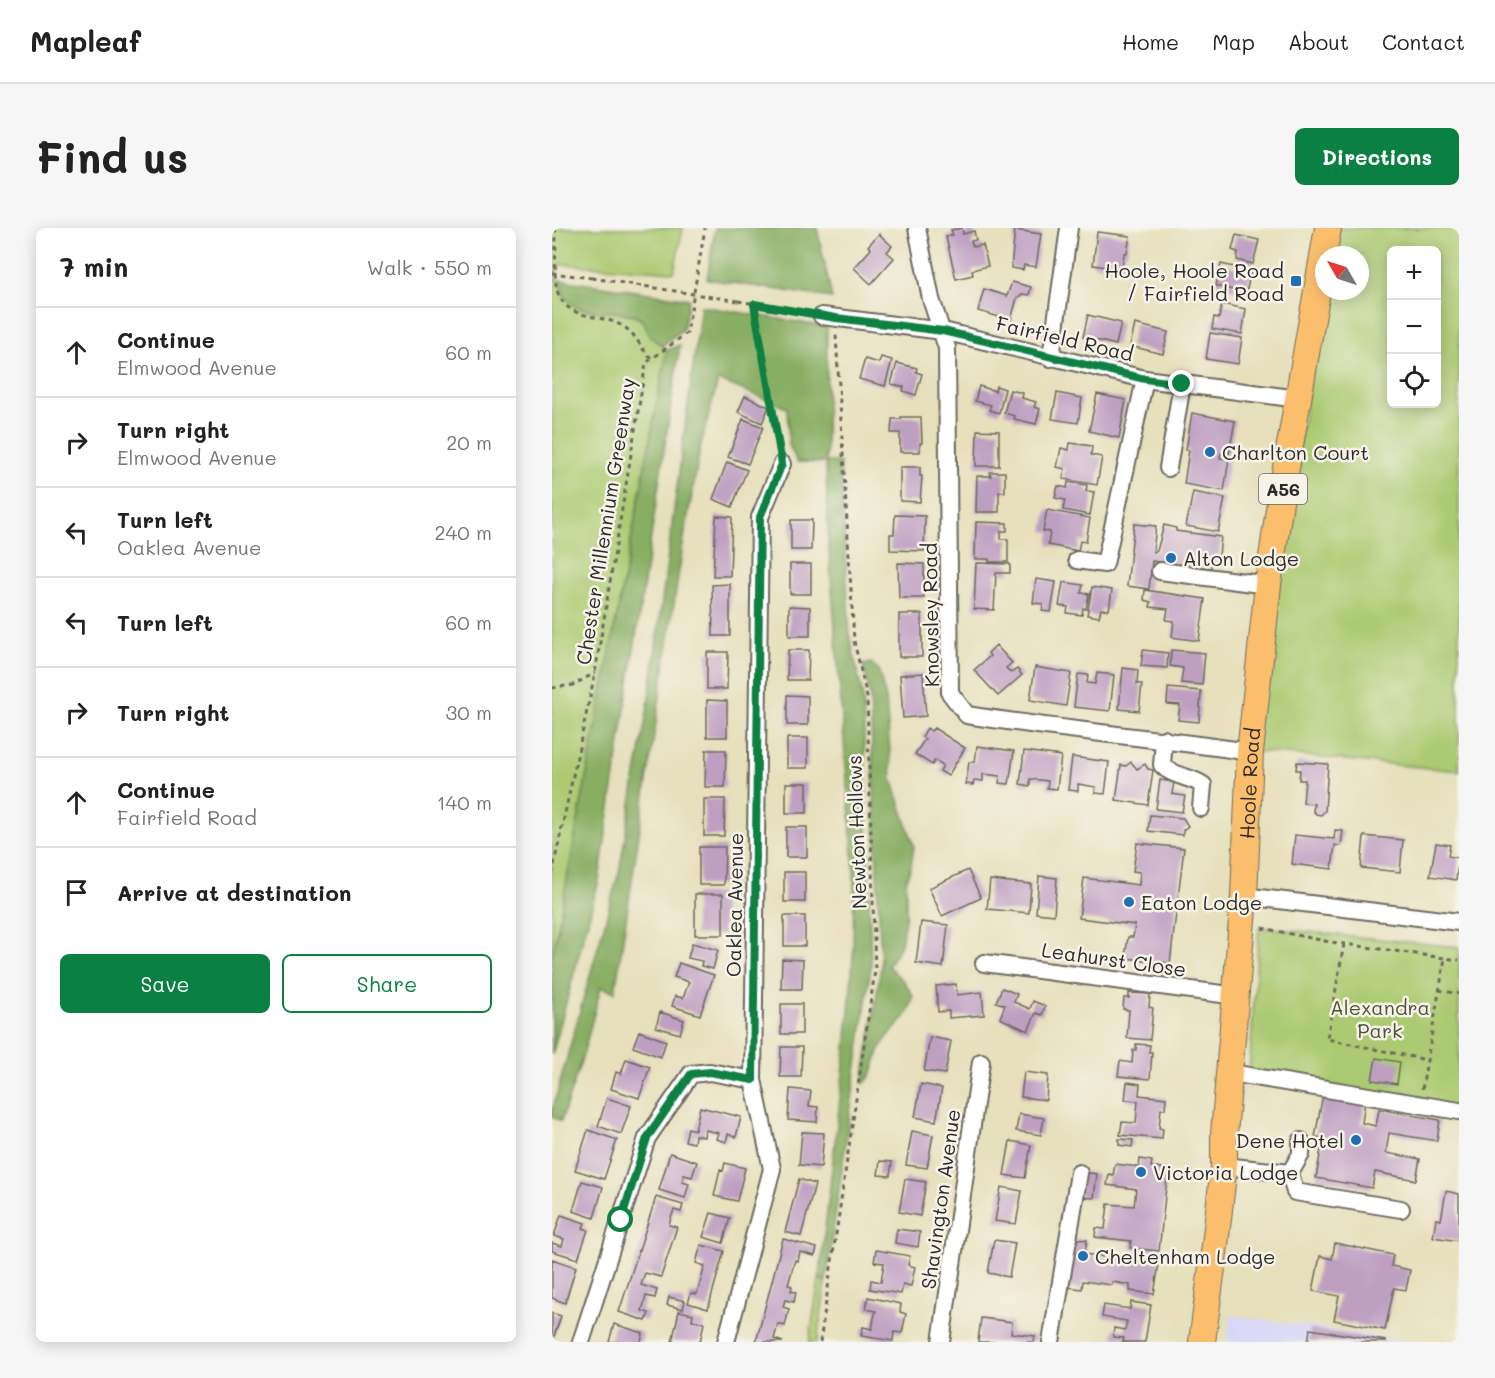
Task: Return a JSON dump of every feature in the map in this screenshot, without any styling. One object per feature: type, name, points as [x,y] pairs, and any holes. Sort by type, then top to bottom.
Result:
[{"type":"highway","name":"Hoole Road","points":[[1202,1342],[1224,1166],[1224,1134],[1245,896],[1251,752],[1268,585],[1280,502],[1328,228]]},
{"type":"street","name":"Knowsley Road","points":[[917,228],[931,299],[947,348],[950,693],[967,716],[1251,752]]},
{"type":"street","points":[[1051,358],[1069,228]]},
{"type":"street","name":"Fairfield Road","points":[[829,317],[943,331],[1145,379],[1299,399]]},
{"type":"street","points":[[1077,560],[1105,564],[1145,379]]},
{"type":"street","points":[[1167,468],[1182,384]]},
{"type":"street","name":"Oaklea Avenue","points":[[726,1342],[772,1169],[753,1080],[760,517],[782,464]]},
{"type":"street","points":[[1160,571],[1268,585]]},
{"type":"street","points":[[1164,740],[1162,765],[1168,772],[1194,779],[1203,785],[1201,808]]},
{"type":"street","points":[[1245,896],[1459,922]]},
{"type":"street","name":"Leahurst Close","points":[[984,963],[1237,996]]},
{"type":"street","name":"Shavington Avenue","points":[[941,1342],[981,1062]]},
{"type":"street","points":[[581,1342],[647,1138],[665,1110],[691,1074],[710,1072],[753,1080]]},
{"type":"street","points":[[1231,1073],[1459,1111]]},
{"type":"street","points":[[1301,1141],[1301,1154],[1290,1173],[1295,1192],[1401,1209]]},
{"type":"street","points":[[1224,1166],[1290,1173]]},
{"type":"street","points":[[1051,1342],[1079,1173]]},
{"type":"path","points":[[555,228],[554,273],[557,291],[568,308],[580,315],[613,321],[624,326],[636,336],[643,350],[651,358]]},
{"type":"path","name":"Chester Millennium Greenway","points":[[552,874],[596,673],[646,363],[687,333],[705,228]]},
{"type":"path","points":[[554,273],[829,317]]},
{"type":"path","points":[[754,304],[782,464]]},
{"type":"path","name":"Newton Hollows","points":[[820,1342],[875,971],[867,697],[854,641],[829,317]]},
{"type":"path","points":[[552,688],[573,685],[596,673]]},
{"type":"path","points":[[1259,927],[1344,944],[1459,960]]},
{"type":"path","points":[[1344,944],[1327,1039],[1427,1060]]},
{"type":"path","points":[[1422,1092],[1445,958]]},
{"type":"path","points":[[1439,990],[1459,994]]},
{"type":"shaded area","points":[[1231,1315],[1410,1342],[1227,1342]]},
{"type":"green space","points":[[552,228],[683,228],[674,272],[561,264],[553,279],[560,280],[564,294],[571,303],[581,308],[629,315],[640,319],[653,338],[667,350],[552,959]]},
{"type":"green space","points":[[715,228],[817,228],[832,298],[707,279]]},
{"type":"green space","points":[[1337,228],[1459,228],[1459,771],[1250,752],[1323,300],[1369,300],[1369,246],[1332,246]]},
{"type":"green space","points":[[560,280],[689,299],[683,329],[662,346],[651,337],[642,320],[632,315],[583,309],[572,304],[564,295]]},
{"type":"green space","points":[[701,306],[827,327],[826,462],[840,462],[850,638],[863,697],[871,966],[826,1281],[819,1280],[847,1039],[853,956],[854,868],[828,540],[826,463],[797,462],[789,445],[787,408],[718,380],[701,444],[684,538],[615,992],[601,987],[583,1055],[561,1121],[552,1117],[619,872],[648,706]]},
{"type":"green space","points":[[680,345],[599,880],[552,1055],[552,959],[667,350]]},
{"type":"green space","points":[[871,663],[878,669],[886,699],[892,779],[914,846],[906,881],[906,912],[901,944],[888,966],[905,983],[913,996],[904,1019],[885,1040],[872,1072],[863,1084],[881,966],[870,696],[863,665]]},
{"type":"green space","name":"Alexandra Park","points":[[1259,927],[1459,947],[1459,1111],[1249,1075]]},
{"type":"green space","points":[[819,1280],[826,1281],[817,1342],[809,1342]]},
{"type":"building","points":[[962,228],[963,234],[974,231],[976,240],[971,241],[973,247],[983,245],[988,266],[972,270],[973,275],[956,279],[946,237],[953,235],[951,230]]},
{"type":"building","points":[[1015,230],[1041,234],[1036,267],[1024,265],[1023,270],[1011,268]]},
{"type":"building","points":[[1097,232],[1130,236],[1127,253],[1124,253],[1122,269],[1093,265]]},
{"type":"building","points":[[879,234],[892,246],[887,252],[894,258],[871,284],[854,268],[871,249],[868,246]]},
{"type":"building","points":[[1236,235],[1259,240],[1253,264],[1237,260],[1238,252],[1232,250]]},
{"type":"building","points":[[1221,264],[1251,271],[1246,293],[1216,286]]},
{"type":"building","points":[[1012,282],[1031,287],[1029,295],[1023,294],[1017,298],[1011,320],[978,311],[984,289],[1007,296]]},
{"type":"building","points":[[1222,304],[1246,309],[1242,334],[1212,329],[1214,317],[1219,318]]},
{"type":"building","points":[[1088,315],[1121,323],[1116,345],[1083,337]]},
{"type":"building","points":[[1135,324],[1168,332],[1163,354],[1130,346]]},
{"type":"building","points":[[1210,333],[1242,338],[1238,364],[1206,359]]},
{"type":"building","points":[[881,357],[892,360],[885,386],[859,379],[865,359],[879,363]]},
{"type":"building","points":[[897,363],[917,368],[916,372],[922,374],[916,395],[903,391],[904,387],[891,384]]},
{"type":"building","points":[[979,386],[995,391],[996,386],[1005,389],[999,413],[989,410],[991,405],[975,401]]},
{"type":"building","points":[[1010,390],[1023,393],[1022,398],[1036,402],[1034,407],[1040,409],[1036,424],[1014,419],[1015,416],[1004,413]]},
{"type":"building","points":[[1057,393],[1082,398],[1078,423],[1052,419]]},
{"type":"building","points":[[1097,394],[1126,400],[1119,438],[1089,431]]},
{"type":"building","points":[[745,396],[769,407],[762,423],[738,412]]},
{"type":"building","name":"Charlton Court","points":[[1192,413],[1235,421],[1229,454],[1221,453],[1220,456],[1220,458],[1229,459],[1224,491],[1184,484],[1189,450],[1186,450]]},
{"type":"building","points":[[901,417],[921,417],[920,452],[900,452],[900,433],[891,433],[892,419],[901,419]]},
{"type":"building","points":[[743,419],[763,427],[748,464],[728,457]]},
{"type":"building","points":[[977,430],[999,431],[999,466],[976,466]]},
{"type":"building","points":[[1070,443],[1092,446],[1091,455],[1102,457],[1097,485],[1063,479],[1065,469],[1057,467],[1061,448],[1069,450]]},
{"type":"building","points":[[727,462],[747,470],[732,507],[713,499]]},
{"type":"building","points":[[900,467],[920,467],[920,476],[922,476],[920,502],[900,501]]},
{"type":"building","points":[[990,472],[1005,472],[1005,492],[999,492],[999,512],[976,512],[977,476],[991,476]]},
{"type":"building","points":[[1068,482],[1087,485],[1086,491],[1094,492],[1090,515],[1063,510],[1065,500],[1055,498],[1058,486],[1067,488]]},
{"type":"building","points":[[1193,492],[1225,498],[1218,532],[1186,526]]},
{"type":"building","points":[[1047,510],[1090,518],[1086,542],[1080,541],[1078,551],[1048,545],[1050,532],[1043,531]]},
{"type":"building","points":[[895,515],[925,516],[924,551],[890,550],[890,534],[894,534]]},
{"type":"building","points":[[716,516],[732,517],[730,576],[713,576]]},
{"type":"building","points":[[791,520],[812,520],[811,550],[791,550]]},
{"type":"building","points":[[976,522],[1007,523],[1007,531],[1001,531],[1001,539],[1008,539],[1008,562],[975,559]]},
{"type":"building","name":"Alton Lodge","points":[[1134,524],[1156,526],[1153,552],[1157,551],[1164,525],[1176,528],[1176,531],[1221,537],[1219,556],[1213,555],[1211,568],[1152,561],[1149,589],[1127,586]]},
{"type":"building","points":[[898,563],[924,564],[924,598],[899,598]]},
{"type":"building","points":[[976,563],[1010,564],[1010,573],[996,573],[994,610],[974,609]]},
{"type":"building","points":[[790,564],[811,564],[811,594],[790,594]]},
{"type":"building","points":[[1036,579],[1056,582],[1051,612],[1042,611],[1043,604],[1033,603]]},
{"type":"building","points":[[1063,582],[1083,585],[1081,593],[1089,594],[1086,609],[1083,608],[1082,615],[1067,613],[1068,607],[1059,606]]},
{"type":"building","points":[[730,584],[730,636],[713,636],[712,585]]},
{"type":"building","points":[[1092,587],[1112,590],[1109,610],[1101,609],[1099,617],[1087,615]]},
{"type":"building","points":[[1145,590],[1205,599],[1199,641],[1172,637],[1174,621],[1166,620],[1168,609],[1150,607],[1151,602],[1144,600]]},
{"type":"building","points":[[789,606],[810,607],[810,636],[789,636]]},
{"type":"building","points":[[899,614],[922,614],[922,657],[899,657]]},
{"type":"building","points":[[996,645],[1012,663],[1006,668],[1011,673],[1017,669],[1022,675],[998,696],[974,670],[990,656],[988,653]]},
{"type":"building","points":[[788,650],[809,650],[808,680],[787,680]]},
{"type":"building","points":[[1143,650],[1168,653],[1167,668],[1141,666]]},
{"type":"building","points":[[1171,650],[1205,653],[1202,685],[1181,683],[1183,668],[1170,666]]},
{"type":"building","points":[[707,652],[728,652],[727,689],[707,689]]},
{"type":"building","points":[[1035,667],[1071,673],[1066,706],[1030,700]]},
{"type":"building","points":[[1123,668],[1138,670],[1137,684],[1142,684],[1139,711],[1119,709]]},
{"type":"building","points":[[923,673],[926,716],[903,718],[900,675]]},
{"type":"building","points":[[1097,673],[1114,675],[1110,711],[1074,707],[1078,674],[1088,675],[1087,683],[1095,684]]},
{"type":"building","points":[[1168,688],[1201,691],[1199,722],[1178,720],[1180,705],[1167,704]]},
{"type":"building","points":[[787,695],[808,696],[808,725],[787,725]]},
{"type":"building","points":[[707,700],[727,701],[727,737],[707,737]]},
{"type":"building","points":[[927,728],[931,731],[934,728],[965,748],[948,776],[940,771],[943,765],[935,760],[932,765],[915,754],[925,739],[922,737]]},
{"type":"building","points":[[787,738],[808,738],[808,768],[787,768]]},
{"type":"building","points":[[977,746],[1014,751],[1009,784],[999,783],[1000,776],[983,774],[983,781],[974,780],[973,785],[966,784],[969,762],[975,762]]},
{"type":"building","points":[[706,750],[726,750],[725,787],[705,787]]},
{"type":"building","points":[[1024,751],[1061,756],[1057,789],[1047,788],[1048,781],[1030,779],[1030,786],[1020,784]]},
{"type":"building","points":[[1072,757],[1109,762],[1105,794],[1095,793],[1096,787],[1078,784],[1078,791],[1068,790]]},
{"type":"building","points":[[1131,762],[1137,769],[1145,764],[1148,769],[1153,770],[1148,805],[1116,800],[1121,765],[1126,766]]},
{"type":"building","points":[[1297,762],[1328,764],[1325,811],[1321,815],[1313,811],[1314,804],[1303,803],[1305,780],[1299,780],[1300,770],[1296,770]]},
{"type":"building","points":[[1160,780],[1174,782],[1172,794],[1185,796],[1182,812],[1156,809]]},
{"type":"building","points":[[786,783],[807,783],[807,813],[786,813]]},
{"type":"building","points":[[704,799],[725,799],[724,836],[704,836]]},
{"type":"building","points":[[1150,815],[1183,818],[1188,826],[1183,830],[1183,835],[1148,831]]},
{"type":"building","points":[[786,827],[807,827],[807,857],[786,857]]},
{"type":"building","points":[[1335,830],[1343,831],[1341,846],[1335,845],[1332,869],[1292,864],[1295,835],[1334,839]]},
{"type":"building","points":[[1364,836],[1403,840],[1400,872],[1361,868]]},
{"type":"building","name":"Eaton Lodge","points":[[1137,843],[1184,848],[1170,963],[1125,958],[1128,937],[1133,937],[1135,925],[1079,918],[1084,878],[1139,885],[1140,872],[1133,871]]},
{"type":"building","points":[[1436,843],[1450,845],[1448,856],[1459,858],[1456,880],[1430,876]]},
{"type":"building","points":[[699,847],[725,847],[724,885],[699,885]]},
{"type":"building","points":[[968,870],[981,898],[942,916],[929,888]]},
{"type":"building","points":[[784,872],[805,872],[805,902],[784,902]]},
{"type":"building","points":[[1039,876],[1057,878],[1054,915],[1036,913]]},
{"type":"building","points":[[990,880],[1031,884],[1029,913],[987,909]]},
{"type":"building","points":[[695,894],[723,894],[723,935],[695,935]]},
{"type":"building","points":[[784,916],[805,916],[805,946],[784,946]]},
{"type":"building","points":[[921,922],[948,925],[943,967],[916,963]]},
{"type":"building","points":[[692,943],[718,950],[713,969],[701,966],[702,961],[688,958]]},
{"type":"building","points":[[782,959],[803,960],[802,989],[781,989]]},
{"type":"building","points":[[679,963],[714,975],[700,1015],[672,1006],[675,996],[683,998],[689,982],[674,977]]},
{"type":"building","points":[[956,984],[957,995],[982,992],[984,1015],[949,1018],[949,1011],[938,1012],[936,986]]},
{"type":"building","points":[[1002,988],[1017,994],[1014,1002],[1030,1009],[1033,1001],[1045,1006],[1042,1015],[1036,1013],[1028,1031],[1000,1018],[1005,1005],[996,1002]]},
{"type":"building","points":[[1129,993],[1150,994],[1149,1007],[1153,1008],[1150,1040],[1127,1038],[1129,1010],[1123,1009],[1124,998],[1129,998]]},
{"type":"building","points":[[781,1004],[802,1004],[802,1034],[781,1034]]},
{"type":"building","points":[[660,1012],[684,1020],[680,1034],[656,1027]]},
{"type":"building","points":[[639,1031],[666,1041],[661,1057],[633,1047]]},
{"type":"building","points":[[930,1037],[951,1041],[945,1074],[924,1071]]},
{"type":"building","points":[[1136,1044],[1150,1045],[1149,1052],[1152,1052],[1150,1079],[1118,1076],[1120,1061],[1132,1063]]},
{"type":"building","points":[[781,1047],[802,1047],[801,1077],[780,1077]]},
{"type":"building","points":[[1376,1058],[1400,1062],[1397,1084],[1372,1080]]},
{"type":"building","points":[[626,1059],[650,1067],[639,1098],[611,1089],[616,1072],[621,1074]]},
{"type":"building","points":[[1024,1072],[1048,1075],[1046,1100],[1021,1097]]},
{"type":"building","points":[[1127,1082],[1140,1084],[1139,1095],[1166,1098],[1165,1109],[1161,1109],[1159,1128],[1163,1129],[1162,1139],[1120,1135],[1122,1122],[1136,1123],[1138,1101],[1125,1100]]},
{"type":"building","points":[[921,1084],[942,1088],[936,1121],[915,1117]]},
{"type":"building","points":[[790,1089],[811,1091],[809,1106],[818,1107],[817,1122],[788,1120]]},
{"type":"building","name":"Dene Hotel","points":[[1323,1094],[1365,1101],[1362,1123],[1376,1126],[1379,1109],[1440,1120],[1437,1141],[1389,1133],[1386,1153],[1420,1159],[1416,1180],[1375,1172],[1372,1188],[1316,1178],[1323,1138],[1315,1137]]},
{"type":"building","points":[[607,1098],[631,1106],[621,1134],[598,1126]]},
{"type":"building","points":[[700,1107],[741,1117],[736,1137],[728,1134],[726,1142],[717,1139],[719,1133],[705,1130],[704,1137],[695,1135],[694,1143],[685,1141],[688,1128],[695,1130]]},
{"type":"building","points":[[1019,1114],[1044,1118],[1041,1135],[1016,1131]]},
{"type":"building","points":[[588,1130],[617,1140],[604,1179],[575,1170]]},
{"type":"building","points":[[912,1131],[933,1135],[927,1168],[906,1165]]},
{"type":"building","points":[[802,1132],[824,1133],[821,1167],[799,1165]]},
{"type":"building","points":[[1119,1139],[1133,1140],[1132,1147],[1119,1145]]},
{"type":"building","points":[[1010,1141],[1031,1145],[1025,1178],[1004,1175]]},
{"type":"building","points":[[670,1153],[697,1162],[692,1177],[684,1175],[682,1182],[689,1184],[685,1198],[659,1190]]},
{"type":"building","points":[[1140,1159],[1152,1161],[1151,1167],[1168,1169],[1159,1251],[1130,1248],[1131,1241],[1095,1237],[1096,1228],[1105,1229],[1108,1204],[1134,1206],[1136,1189],[1107,1185],[1109,1174],[1113,1175],[1115,1164],[1139,1167]]},
{"type":"building","points":[[880,1161],[892,1162],[890,1176],[878,1175]]},
{"type":"building","points":[[725,1163],[745,1168],[737,1201],[714,1196],[720,1170],[723,1171]]},
{"type":"building","points":[[1082,1172],[1097,1174],[1094,1198],[1080,1197]]},
{"type":"building","points":[[799,1179],[815,1184],[801,1236],[785,1232]]},
{"type":"building","points":[[905,1179],[926,1182],[920,1216],[899,1212]]},
{"type":"building","points":[[582,1181],[603,1187],[594,1218],[573,1211]]},
{"type":"building","points":[[1001,1187],[1022,1191],[1016,1224],[995,1221]]},
{"type":"building","points":[[1446,1191],[1459,1194],[1459,1241],[1433,1237],[1436,1219],[1441,1220]]},
{"type":"building","points":[[656,1197],[683,1205],[681,1212],[674,1210],[671,1218],[669,1225],[677,1227],[661,1277],[645,1273],[641,1285],[657,1290],[655,1298],[646,1296],[642,1311],[649,1313],[646,1321],[619,1312]]},
{"type":"building","points":[[711,1213],[730,1218],[723,1243],[703,1237]]},
{"type":"building","points":[[561,1215],[585,1223],[583,1228],[588,1230],[578,1259],[552,1251],[552,1243],[562,1246],[564,1239],[554,1236]]},
{"type":"building","points":[[897,1229],[920,1232],[918,1247],[895,1243]]},
{"type":"building","points":[[783,1239],[817,1248],[815,1256],[800,1252],[798,1261],[795,1260],[788,1285],[792,1286],[791,1291],[796,1292],[794,1302],[785,1300],[783,1307],[789,1309],[785,1326],[778,1324],[774,1339],[783,1342],[756,1342]]},
{"type":"building","points":[[1075,1239],[1087,1240],[1085,1254],[1132,1261],[1133,1254],[1160,1258],[1154,1294],[1130,1291],[1130,1285],[1112,1282],[1112,1285],[1083,1281],[1082,1289],[1068,1287]]},
{"type":"building","points":[[994,1240],[1015,1243],[1009,1277],[988,1273]]},
{"type":"building","points":[[1335,1243],[1393,1255],[1391,1266],[1410,1270],[1406,1290],[1394,1288],[1385,1330],[1334,1320],[1339,1296],[1313,1291],[1320,1256],[1332,1259]]},
{"type":"building","points":[[701,1245],[724,1251],[708,1309],[688,1303],[691,1293],[697,1294],[705,1266],[696,1263]]},
{"type":"building","points":[[876,1250],[910,1256],[908,1265],[915,1267],[911,1286],[903,1284],[901,1294],[870,1289],[871,1280],[881,1282],[884,1263],[874,1262]]},
{"type":"building","points":[[552,1259],[576,1267],[565,1303],[552,1298]]},
{"type":"building","points":[[669,1297],[685,1301],[683,1309],[667,1305]]},
{"type":"building","points":[[868,1297],[901,1304],[900,1312],[906,1314],[902,1333],[894,1332],[893,1341],[861,1336],[863,1327],[872,1329],[876,1311],[866,1309]]},
{"type":"building","points":[[1131,1302],[1151,1305],[1145,1342],[1123,1342],[1124,1338],[1113,1337],[1114,1328],[1125,1330],[1127,1321],[1102,1317],[1104,1305],[1130,1309]]},
{"type":"building","points":[[679,1311],[693,1314],[692,1320],[704,1323],[700,1342],[672,1342]]},
{"type":"building","points":[[552,1313],[561,1316],[552,1342]]},
{"type":"building","points":[[981,1318],[1012,1322],[1011,1333],[1035,1336],[1034,1342],[978,1342]]},
{"type":"building","points":[[614,1324],[643,1333],[641,1342],[609,1342]]},
{"type":"building","points":[[1310,1329],[1386,1341],[1386,1342],[1308,1342]]},
{"type":"place","name":"Hoole, Hoole Road / Fairfield Road","points":[[1296,281]]},
{"type":"place","name":"Charlton Court","points":[[1210,452]]},
{"type":"place","name":"Alton Lodge","points":[[1171,558]]},
{"type":"place","name":"Eaton Lodge","points":[[1129,902]]},
{"type":"place","name":"Dene Hotel","points":[[1356,1140]]},
{"type":"place","name":"Victoria Lodge","points":[[1141,1172]]},
{"type":"place","name":"Cheltenham Lodge","points":[[1083,1256]]},
{"type":"route","points":[[621,1220],[647,1138],[691,1074],[710,1072],[753,1080],[760,517],[782,464],[754,304],[836,318],[943,331],[1145,379],[1182,384]]}]
